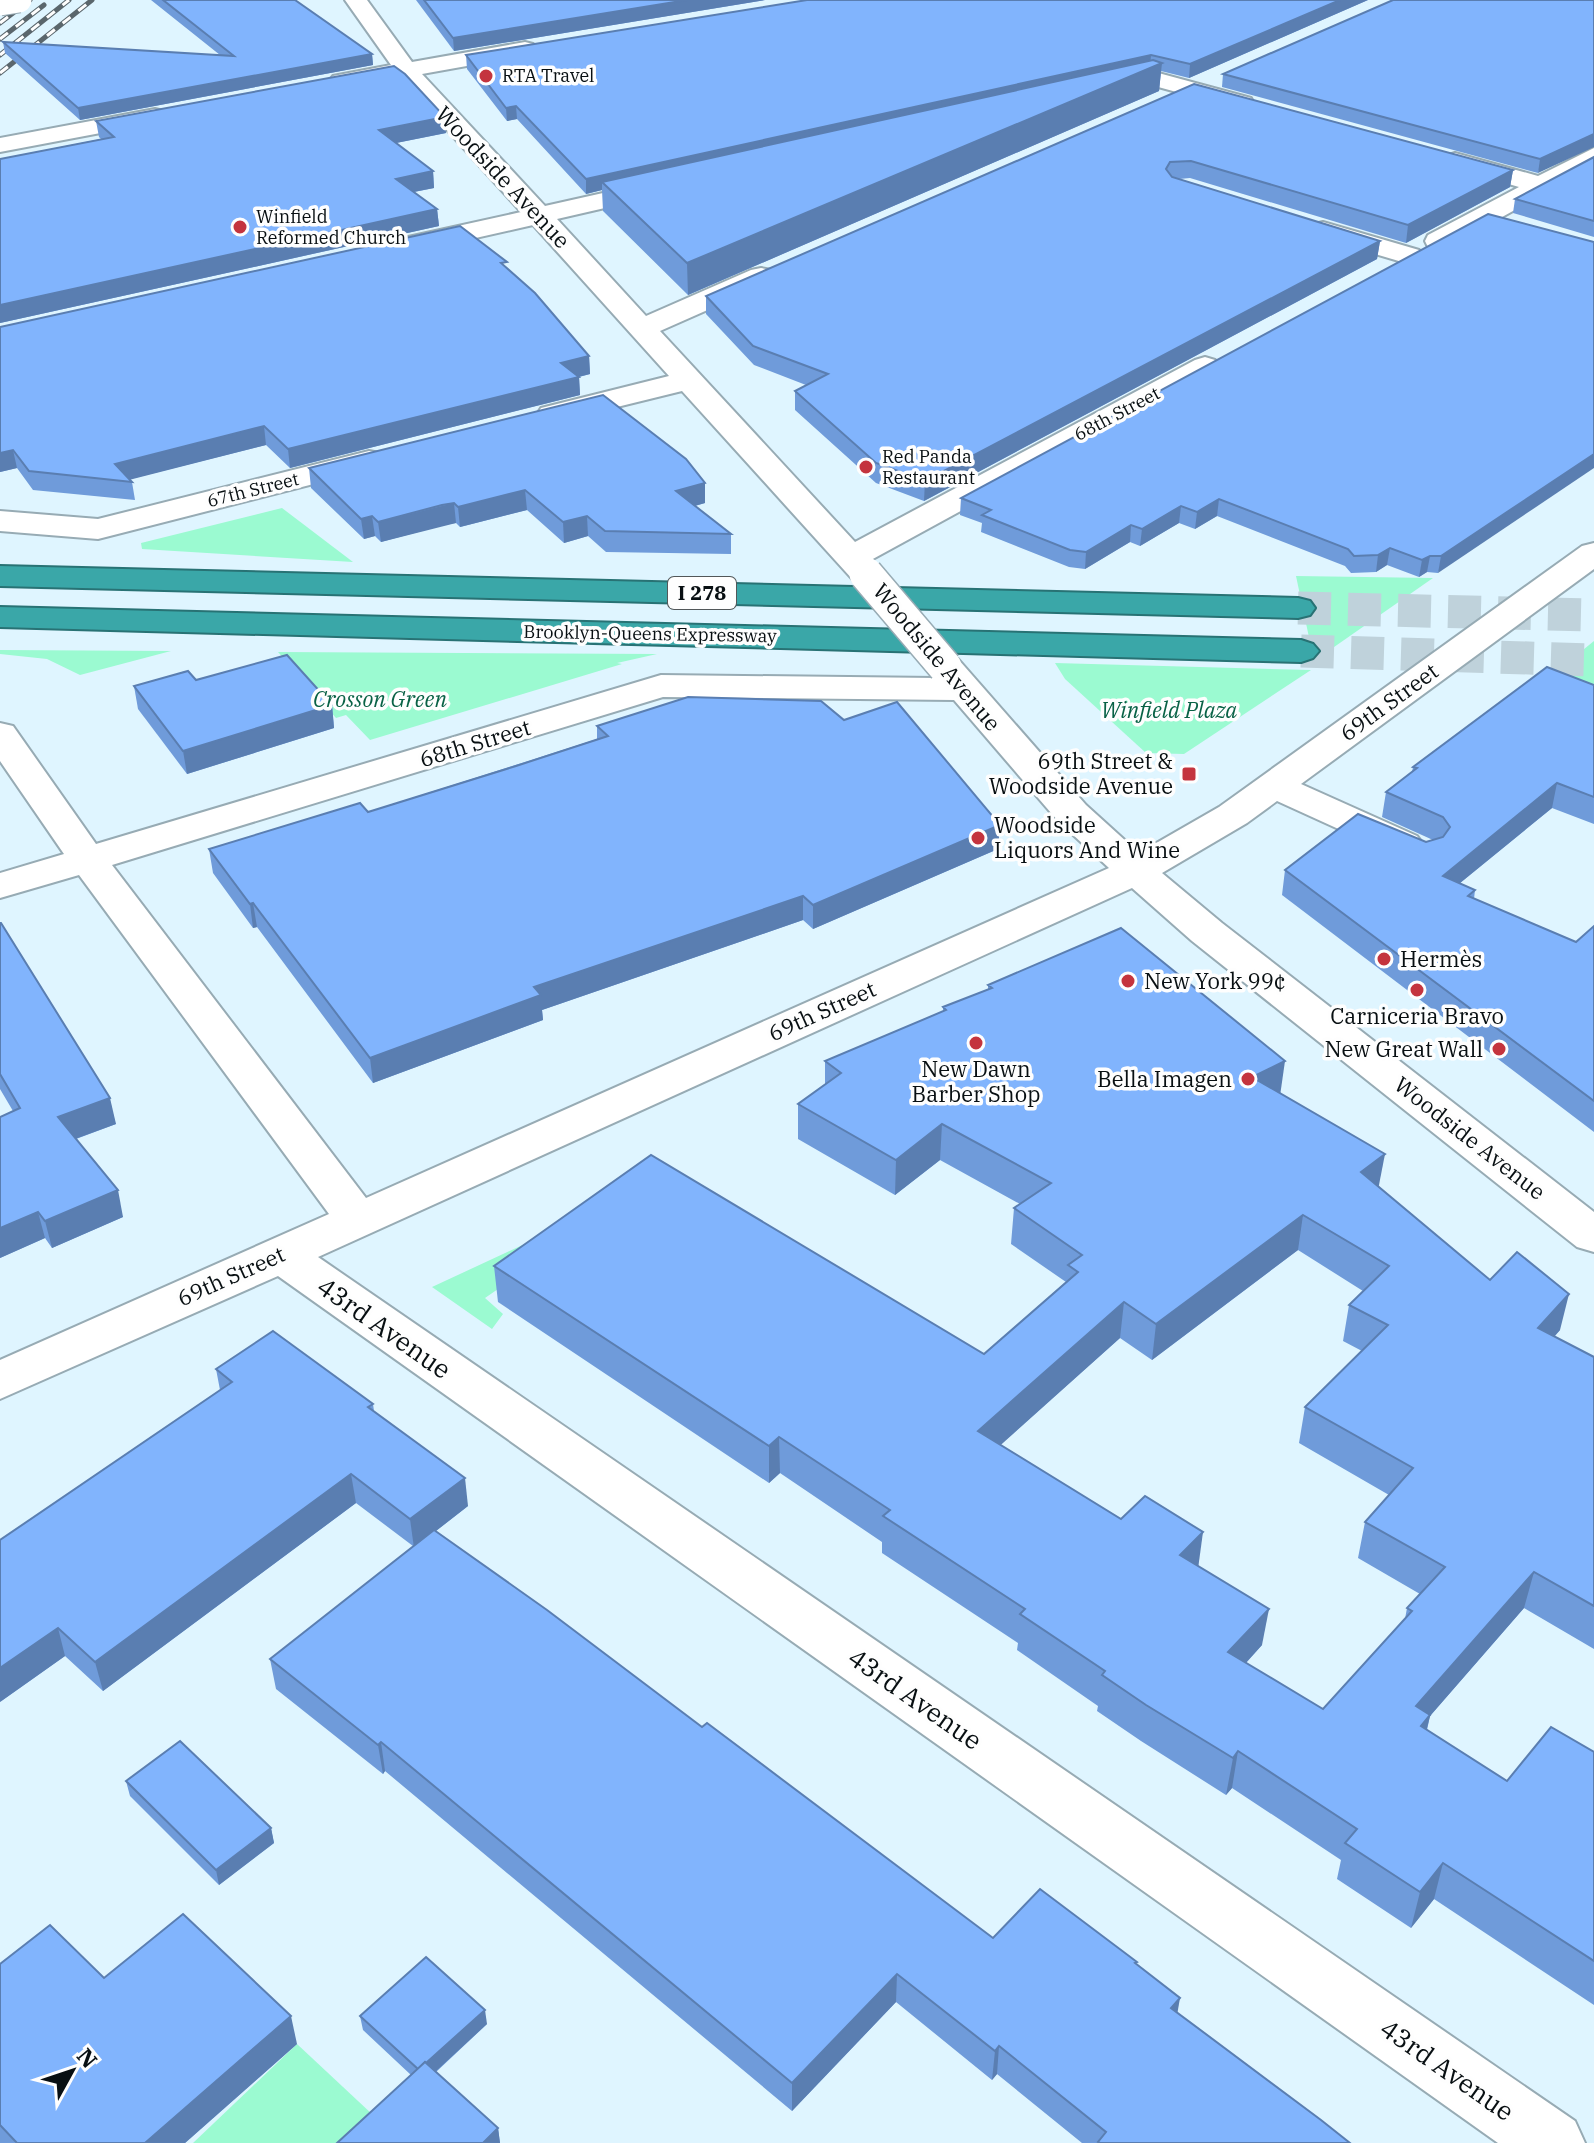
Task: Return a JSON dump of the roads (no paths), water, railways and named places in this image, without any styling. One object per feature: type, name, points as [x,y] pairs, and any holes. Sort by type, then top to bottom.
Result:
[{"type":"highway","points":[[0,563],[105,579]]},
{"type":"highway","name":"Brooklyn-Queens Expressway","points":[[0,576],[1298,608]]},
{"type":"highway","name":"Brooklyn-Queens Expressway","points":[[0,617],[1301,651]]},
{"type":"highway","points":[[0,640],[183,645],[448,628]]},
{"type":"street","points":[[0,3],[19,0]]},
{"type":"street","name":"Woodside Avenue","points":[[356,0],[405,69],[859,566],[1072,813],[1207,932],[1594,1236]]},
{"type":"street","points":[[320,85],[544,46]]},
{"type":"street","points":[[1158,103],[1225,74]]},
{"type":"street","points":[[1083,94],[1151,78],[1259,107]]},
{"type":"street","points":[[0,145],[183,111]]},
{"type":"street","points":[[1436,156],[1547,198]]},
{"type":"street","points":[[1368,279],[1485,217],[1517,214],[1547,198],[1594,156]]},
{"type":"street","points":[[382,251],[683,183]]},
{"type":"street","points":[[1301,223],[1409,256]]},
{"type":"street","points":[[642,328],[782,267]]},
{"type":"street","name":"68th Street","points":[[859,566],[1230,353]]},
{"type":"street","points":[[527,420],[689,380]]},
{"type":"street","name":"67th Street","points":[[0,521],[98,529],[405,451]]},
{"type":"street","name":"69th Street","points":[[0,1381],[1136,871],[1206,832],[1274,786],[1594,553]]},
{"type":"street","name":"68th Street","points":[[0,886],[661,686],[954,678]]},
{"type":"street","points":[[0,734],[87,859],[357,1219]]},
{"type":"street","points":[[1274,786],[1422,852]]},
{"type":"street","name":"43rd Avenue","points":[[280,1254],[1552,2143]]},
{"type":"tunnel","points":[[1298,608],[1594,615]]},
{"type":"tunnel","points":[[1301,651],[1594,660]]},
{"type":"railway","points":[[0,7],[9,0]]},
{"type":"railway","points":[[0,23],[30,0]]},
{"type":"railway","points":[[0,55],[69,0]]},
{"type":"railway","points":[[0,73],[92,0]]},
{"type":"railway","points":[[0,39],[44,5]]},
{"type":"place","name":"RTA Travel","points":[[486,76]]},
{"type":"place","name":"Winfield Reformed Church","points":[[240,227]]},
{"type":"place","name":"Red Panda Restaurant","points":[[866,467]]},
{"type":"place","name":"69th Street & Woodside Avenue","points":[[1189,774]]},
{"type":"place","name":"Woodside Liquors And Wine","points":[[978,838]]},
{"type":"place","name":"Hermès","points":[[1384,959]]},
{"type":"place","name":"New York 99¢","points":[[1128,981]]},
{"type":"place","name":"Carniceria Bravo","points":[[1417,990]]},
{"type":"place","name":"New Dawn Barber Shop","points":[[976,1043]]},
{"type":"place","name":"New Great Wall","points":[[1499,1049]]},
{"type":"place","name":"Bella Imagen","points":[[1248,1079]]},
{"type":"park label","name":"Crosson Green","points":[[380,699]]},
{"type":"park label","name":"Winfield Plaza","points":[[1169,710]]}]
